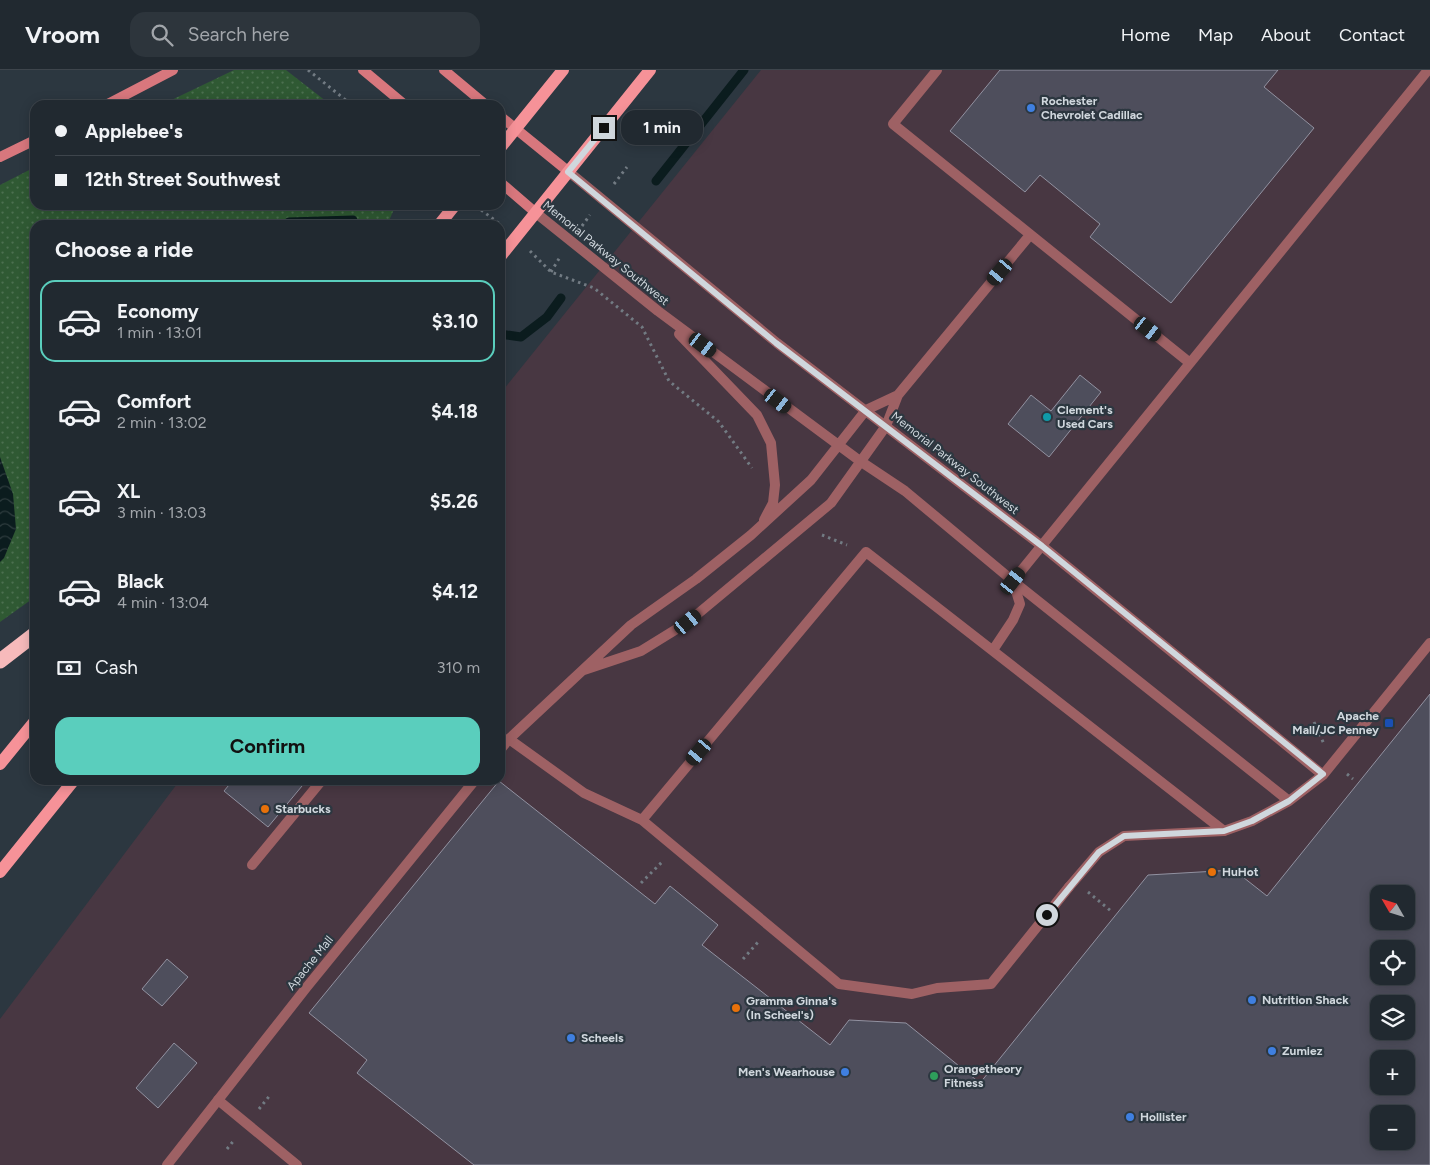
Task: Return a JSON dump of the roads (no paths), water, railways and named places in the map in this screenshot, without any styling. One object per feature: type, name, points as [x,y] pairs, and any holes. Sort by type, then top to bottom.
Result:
[{"type":"highway","points":[[0,662],[30,638]]},
{"type":"main road","points":[[505,142],[563,70]]},
{"type":"main road","points":[[505,251],[650,70]]},
{"type":"main road","points":[[443,220],[451,210]]},
{"type":"main road","points":[[0,764],[30,727]]},
{"type":"main road","points":[[0,872],[70,785]]},
{"type":"street","points":[[116,100],[173,70]]},
{"type":"street","points":[[363,70],[399,100]]},
{"type":"street","points":[[444,70],[480,100]]},
{"type":"street","points":[[937,70],[893,124],[1190,363]]},
{"type":"street","points":[[993,650],[1013,620],[1020,604],[1013,581],[1428,70]]},
{"type":"street","name":"Memorial Parkway Southwest","points":[[505,120],[776,343],[1042,546],[1323,774]]},
{"type":"street","points":[[0,156],[30,142]]},
{"type":"street","name":"Memorial Parkway Southwest","points":[[505,186],[658,311],[838,445],[905,491],[1013,581],[1289,801]]},
{"type":"street","points":[[581,671],[641,651],[688,622],[805,526],[830,503],[886,426],[898,395],[1030,235]]},
{"type":"street","points":[[658,311],[757,415],[771,443],[776,485],[773,503],[761,526]]},
{"type":"street","points":[[505,744],[631,624],[696,580],[761,526],[811,480],[866,410],[898,395]]},
{"type":"street","points":[[642,820],[866,552],[1224,831]]},
{"type":"street","points":[[509,739],[584,793],[642,820],[840,984],[912,994],[937,988],[991,984],[1099,852],[1124,836],[1224,831],[1252,821],[1289,801],[1323,774],[1430,643]]},
{"type":"street","points":[[252,865],[318,785]]},
{"type":"street","name":"Apache Mall","points":[[168,1165],[313,980],[471,785]]},
{"type":"street","points":[[218,1100],[296,1165]]},
{"type":"water","points":[[0,457],[13,494],[16,529],[4,558],[0,562]]},
{"type":"waterway","points":[[656,181],[744,70]]},
{"type":"waterway","points":[[505,335],[521,337],[547,317],[561,298]]},
{"type":"place","name":"Rochester Chevrolet Cadillac","points":[[1031,108]]},
{"type":"place","name":"Clement's Used Cars","points":[[1047,417]]},
{"type":"place","name":"Apache Mall/JC Penney","points":[[1389,723]]},
{"type":"place","name":"Starbucks","points":[[265,809]]},
{"type":"place","name":"HuHot","points":[[1212,872]]},
{"type":"place","name":"Nutrition Shack","points":[[1252,1000]]},
{"type":"place","name":"Gramma Ginna's (In Scheel's)","points":[[736,1008]]},
{"type":"place","name":"Scheels","points":[[571,1038]]},
{"type":"place","name":"Zumiez","points":[[1272,1051]]},
{"type":"place","name":"Men's Wearhouse","points":[[845,1072]]},
{"type":"place","name":"Orangetheory Fitness","points":[[934,1076]]},
{"type":"place","name":"Hollister","points":[[1130,1117]]}]
